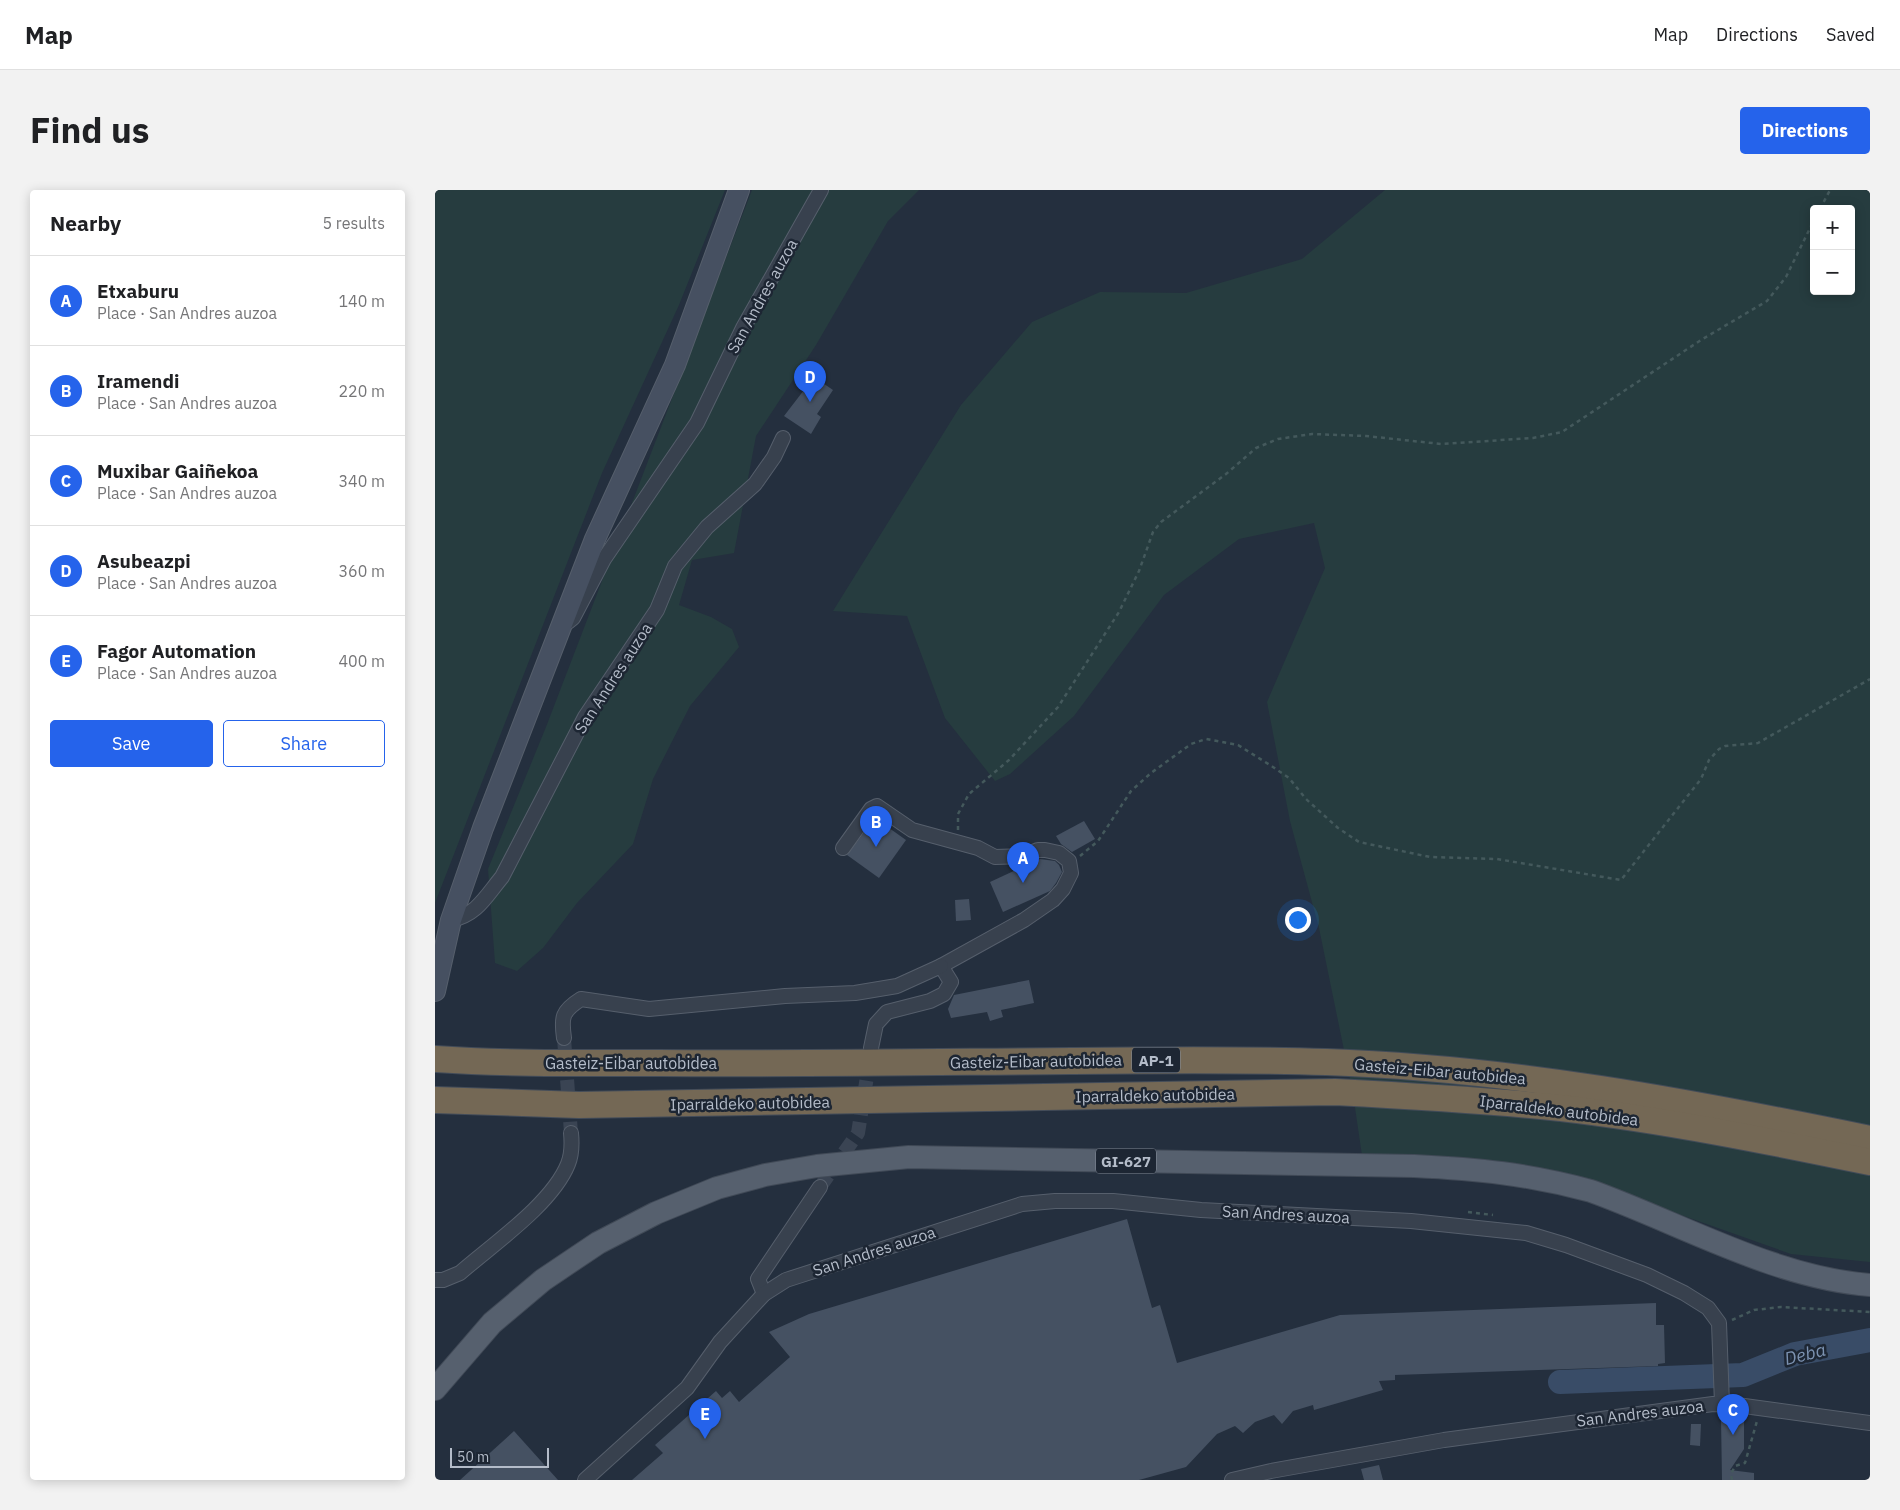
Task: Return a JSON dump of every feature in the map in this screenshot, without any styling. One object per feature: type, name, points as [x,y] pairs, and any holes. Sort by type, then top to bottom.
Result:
[{"type":"highway","name":"Gasteiz-Eibar autobidea","points":[[435,1059],[490,1063],[747,1064],[1189,1059],[1329,1062],[1454,1070],[1560,1082],[1747,1114],[1870,1139]]},
{"type":"highway","name":"Iparraldeko autobidea","points":[[435,1100],[598,1105],[1345,1093],[1451,1098],[1562,1108],[1769,1141],[1870,1162]]},
{"type":"main road","name":"GI-627","points":[[435,1389],[492,1323],[543,1280],[598,1243],[656,1213],[717,1188],[765,1175],[817,1166],[909,1157],[1404,1166],[1487,1170],[1550,1180],[1591,1191],[1777,1266],[1834,1281],[1870,1286]]},
{"type":"street","name":"San Andres auzoa","points":[[437,984],[451,920],[483,828],[609,507],[675,365],[739,190]]},
{"type":"street","name":"San Andres auzoa","points":[[560,628],[573,618],[604,559],[697,424],[743,328],[821,190]]},
{"type":"street","name":"San Andres auzoa","points":[[451,920],[466,917],[487,897],[501,877],[585,717],[657,610],[675,566],[707,526],[755,484],[774,457],[783,438]]},
{"type":"street","points":[[564,1038],[561,1020],[569,1006],[581,999],[649,1009],[785,996],[855,993],[897,986],[941,966],[1024,920],[1053,900],[1063,889],[1071,873],[1069,861],[1059,853],[1038,850],[1023,856],[995,857],[978,848],[912,830],[877,806],[871,809],[843,848]]},
{"type":"street","points":[[871,1048],[877,1024],[887,1012],[930,1001],[944,994],[951,982],[941,966]]},
{"type":"street","points":[[435,1280],[443,1280],[459,1273],[553,1190],[569,1162],[572,1147],[571,1133]]},
{"type":"street","points":[[764,1294],[758,1278],[820,1188]]},
{"type":"street","name":"San Andres auzoa","points":[[585,1480],[687,1388],[720,1342],[764,1294],[786,1280],[1023,1204],[1055,1201],[1113,1201],[1201,1210],[1411,1221],[1445,1226],[1485,1228],[1534,1236],[1566,1245],[1639,1271],[1685,1293],[1708,1308],[1719,1323],[1722,1404]]},
{"type":"street","name":"San Andres auzoa","points":[[1232,1480],[1271,1470],[1444,1440],[1604,1417],[1722,1404],[1870,1423]]},
{"type":"path","points":[[1822,205],[1830,190]]},
{"type":"path","points":[[957,842],[958,814],[969,794],[1009,760],[1058,707],[1119,612],[1139,571],[1153,532],[1161,522],[1226,474],[1256,448],[1278,439],[1312,434],[1366,436],[1441,444],[1523,439],[1562,432],[1701,340],[1767,301],[1786,277],[1810,228]]},
{"type":"path","points":[[1069,861],[1098,841],[1131,791],[1151,773],[1191,744],[1206,738],[1238,746],[1270,765],[1289,778],[1306,799],[1338,828],[1359,842],[1430,857],[1497,860],[1621,880],[1701,779],[1709,760],[1719,749],[1725,746],[1757,743],[1870,680]]},
{"type":"path","points":[[1467,1212],[1493,1215]]},
{"type":"path","points":[[1729,1322],[1754,1310],[1781,1307],[1870,1312]]},
{"type":"path","points":[[1733,1480],[1731,1474],[1735,1466],[1745,1463],[1750,1454],[1757,1422],[1757,1407]]},
{"type":"green space","points":[[435,190],[725,190],[679,305],[602,473],[435,903]]},
{"type":"green space","points":[[752,190],[919,190],[888,221],[816,345],[756,436],[734,553],[692,560],[679,605],[711,617],[732,629],[739,647],[690,706],[653,779],[633,844],[577,903],[543,948],[517,971],[495,963],[488,869],[546,727]]},
{"type":"green space","points":[[1385,190],[1870,190],[1870,1262],[1791,1254],[1619,1193],[1538,1168],[1365,1176],[1353,1094],[1319,928],[1290,821],[1267,702],[1325,568],[1314,523],[1239,539],[1164,595],[1074,716],[1010,774],[995,781],[945,718],[907,616],[833,611],[961,405],[1032,322],[1100,292],[1186,293],[1302,259]]},
{"type":"building","points":[[814,377],[833,390],[817,414],[821,417],[811,434],[784,416]]},
{"type":"building","points":[[875,818],[906,840],[879,878],[847,855]]},
{"type":"building","points":[[1084,821],[1095,839],[1072,852],[1061,844],[1056,836]]},
{"type":"building","points":[[1040,859],[1055,861],[1059,865],[1062,872],[1056,883],[1050,891],[1003,912],[990,882]]},
{"type":"building","points":[[969,899],[971,920],[956,921],[955,900]]},
{"type":"building","points":[[1029,980],[1034,1003],[1001,1010],[1003,1017],[990,1021],[987,1012],[951,1018],[948,1009],[954,995]]},
{"type":"building","points":[[1127,1219],[1152,1308],[1160,1305],[1177,1363],[1340,1315],[1656,1303],[1656,1325],[1664,1325],[1665,1363],[1658,1364],[1658,1366],[1395,1375],[1395,1380],[1379,1381],[1383,1390],[1314,1410],[1313,1405],[1293,1411],[1282,1424],[1274,1415],[1255,1422],[1243,1433],[1235,1426],[1217,1434],[1186,1467],[1139,1480],[632,1480],[663,1453],[655,1445],[716,1391],[722,1398],[730,1391],[739,1402],[790,1357],[769,1332],[809,1314]]},
{"type":"building","points":[[1721,1419],[1744,1420],[1744,1449],[1730,1470],[1754,1473],[1754,1480],[1722,1480]]},
{"type":"building","points":[[1691,1424],[1701,1424],[1700,1446],[1690,1445]]},
{"type":"building","points":[[514,1431],[558,1480],[460,1480]]},
{"type":"building","points":[[1379,1465],[1383,1480],[1364,1480],[1361,1469]]},
{"type":"waterway","name":"Deba","points":[[1560,1382],[1743,1375],[1795,1354],[1870,1340]]},
{"type":"tunnel","points":[[564,1038],[571,1133]]},
{"type":"tunnel","points":[[820,1187],[858,1133],[870,1058]]},
{"type":"place","name":"Asubeazpi","points":[[810,402]]},
{"type":"place","name":"Iramendi","points":[[876,847]]},
{"type":"place","name":"Etxaburu","points":[[1023,883]]},
{"type":"place","name":"Muxibar Gaiñekoa","points":[[1733,1435]]},
{"type":"place","name":"Fagor Automation","points":[[705,1439]]}]
